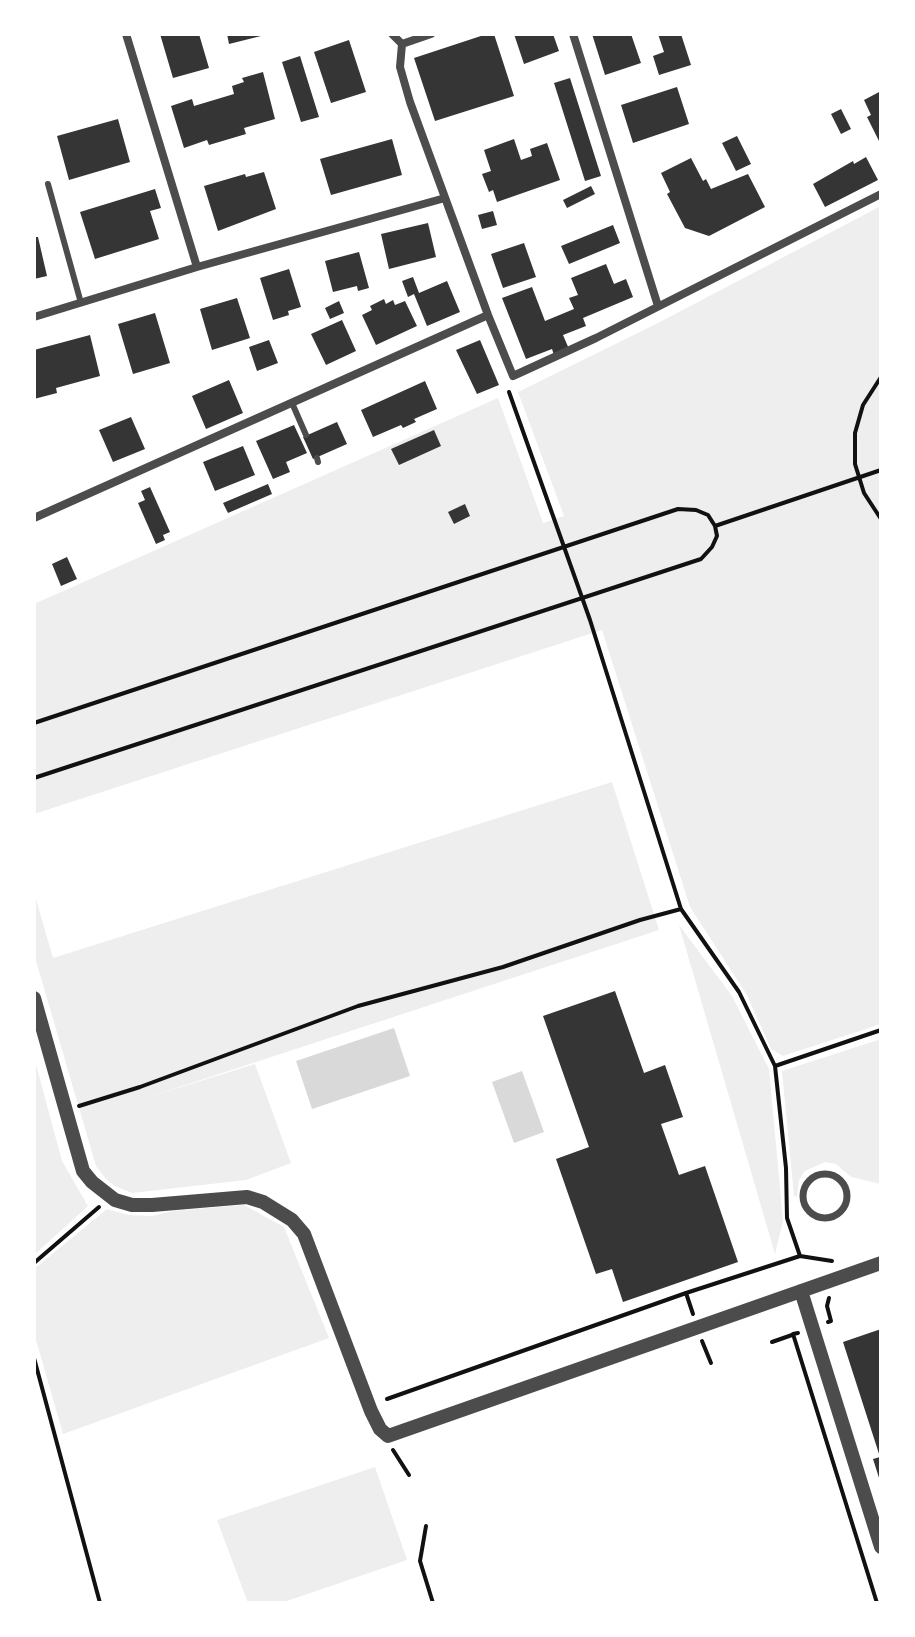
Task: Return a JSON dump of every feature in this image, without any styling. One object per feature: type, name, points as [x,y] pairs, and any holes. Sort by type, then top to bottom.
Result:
[{"type":"street","points":[[126,34],[197,267]]},
{"type":"street","points":[[392,34],[402,44],[400,67],[445,198],[513,376],[596,338],[881,194]]},
{"type":"street","points":[[402,44],[431,34]]},
{"type":"street","points":[[573,34],[658,306]]},
{"type":"street","points":[[34,317],[197,267],[445,198]]},
{"type":"street","points":[[34,518],[488,315]]},
{"type":"street","points":[[34,998],[83,1171],[108,1195],[123,1203],[152,1205],[247,1197],[263,1202],[292,1220],[304,1234],[377,1424],[388,1436],[881,1263]]},
{"type":"street","points":[[821,1175],[838,1178],[850,1192],[843,1209],[829,1218],[812,1214],[803,1200],[807,1184],[821,1175]]},
{"type":"street","points":[[801,1291],[881,1547]]},
{"type":"lane","points":[[48,184],[81,303]]},
{"type":"lane","points":[[292,403],[306,435]]},
{"type":"path","points":[[881,377],[863,405],[855,433],[855,464],[859,478],[864,493],[881,519]]},
{"type":"path","points":[[522,386],[509,392],[582,600],[681,909],[739,992],[775,1066],[786,1168],[787,1218]]},
{"type":"path","points":[[715,526],[881,470]]},
{"type":"path","points":[[34,723],[678,509],[696,510],[708,515],[715,526],[717,536],[701,559],[34,778]]},
{"type":"path","points":[[65,1110],[153,1083],[358,1006],[503,967],[681,909]]},
{"type":"path","points":[[775,1066],[881,1030]]},
{"type":"path","points":[[34,1263],[100,1207],[108,1195]]},
{"type":"path","points":[[387,1399],[800,1256]]},
{"type":"path","points":[[772,1342],[793,1334]]},
{"type":"path","points":[[34,1358],[100,1603]]},
{"type":"path","points":[[388,1436],[409,1475]]},
{"type":"path","points":[[426,1526],[420,1561],[433,1603]]},
{"type":"shaded area","points":[[881,206],[881,1024],[783,1056],[771,1049],[747,995],[690,907],[602,630],[34,814],[34,604],[498,398],[543,523],[564,516],[518,392],[658,323]]},
{"type":"shaded area","points":[[612,782],[659,930],[143,1099],[255,1064],[291,1163],[246,1180],[132,1193],[115,1186],[96,1166],[34,954],[34,892],[53,958]]},
{"type":"shaded area","points":[[679,925],[732,996],[769,1069],[783,1221],[775,1254]]},
{"type":"shaded area","points":[[394,1028],[410,1076],[312,1109],[296,1061]]},
{"type":"shaded area","points":[[881,1039],[881,1184],[851,1177],[836,1164],[825,1162],[805,1171],[799,1180],[797,1197],[794,1196],[782,1071]]},
{"type":"shaded area","points":[[34,1057],[62,1161],[88,1206],[34,1255]]},
{"type":"shaded area","points":[[522,1071],[544,1132],[514,1143],[492,1082]]},
{"type":"shaded area","points":[[244,1205],[284,1227],[329,1338],[63,1434],[34,1333],[34,1269],[107,1209],[129,1215],[152,1216],[173,1211]]},
{"type":"shaded area","points":[[375,1467],[407,1560],[281,1603],[248,1603],[217,1520]]},
{"type":"building","points":[[160,34],[199,34],[209,68],[173,78]]},
{"type":"building","points":[[227,34],[265,34],[265,35],[229,44]]},
{"type":"building","points":[[494,34],[514,96],[435,121],[414,58]]},
{"type":"building","points":[[514,34],[553,34],[559,51],[524,64]]},
{"type":"building","points":[[592,34],[631,34],[641,63],[605,75]]},
{"type":"building","points":[[658,34],[681,34],[691,65],[659,75],[653,56],[664,52]]},
{"type":"building","points":[[349,40],[366,92],[331,103],[314,52]]},
{"type":"building","points":[[300,56],[319,117],[301,122],[282,62]]},
{"type":"building","points":[[263,72],[275,119],[244,128],[246,134],[209,145],[207,140],[184,148],[171,106],[192,99],[194,106],[234,94],[232,86],[244,82],[242,78]]},
{"type":"building","points":[[570,78],[601,176],[585,181],[554,83]]},
{"type":"building","points":[[677,87],[689,124],[633,143],[621,105]]},
{"type":"building","points":[[881,91],[881,145],[867,117],[871,115],[864,100]]},
{"type":"building","points":[[841,109],[851,129],[841,134],[831,114]]},
{"type":"building","points":[[118,119],[130,162],[69,180],[57,136]]},
{"type":"building","points":[[737,136],[751,164],[736,171],[722,143]]},
{"type":"building","points":[[392,139],[402,175],[331,195],[320,159]]},
{"type":"building","points":[[514,139],[521,160],[532,156],[530,149],[547,143],[560,180],[497,202],[482,174],[491,171],[484,150]]},
{"type":"building","points":[[866,157],[878,180],[825,207],[813,184]]},
{"type":"building","points":[[691,158],[711,189],[748,174],[765,207],[709,236],[685,228],[667,194],[670,192],[661,173]]},
{"type":"building","points":[[264,172],[276,209],[218,231],[204,186]]},
{"type":"building","points":[[591,186],[595,194],[567,208],[563,200]]},
{"type":"building","points":[[155,189],[161,208],[150,211],[159,239],[95,259],[80,212]]},
{"type":"building","points":[[493,211],[497,225],[482,229],[478,215]]},
{"type":"building","points":[[428,223],[436,257],[389,269],[381,234]]},
{"type":"building","points":[[613,225],[620,243],[569,264],[561,246]]},
{"type":"building","points":[[34,237],[38,237],[47,276],[34,279]]},
{"type":"building","points":[[524,243],[536,277],[503,288],[491,254]]},
{"type":"building","points":[[359,252],[369,288],[358,291],[357,286],[333,292],[325,261]]},
{"type":"building","points":[[606,264],[614,284],[626,279],[633,297],[583,318],[586,326],[563,335],[569,349],[554,355],[552,349],[526,359],[502,298],[532,287],[545,321],[574,309],[569,298],[578,295],[571,278]]},
{"type":"building","points":[[289,269],[301,307],[273,320],[260,278]]},
{"type":"building","points":[[413,277],[419,293],[447,281],[460,312],[427,326],[414,294],[408,297],[402,281]]},
{"type":"building","points":[[237,298],[250,338],[212,350],[200,309]]},
{"type":"building","points":[[384,299],[386,304],[393,300],[395,305],[405,301],[417,326],[376,345],[362,315],[372,310],[370,306]]},
{"type":"building","points":[[339,301],[344,313],[330,319],[325,308]]},
{"type":"building","points":[[155,313],[170,363],[133,374],[118,324]]},
{"type":"building","points":[[342,320],[356,351],[326,365],[311,334]]},
{"type":"building","points":[[90,335],[100,376],[56,388],[57,393],[34,399],[34,350]]},
{"type":"building","points":[[269,340],[278,363],[257,371],[249,347]]},
{"type":"building","points":[[480,340],[499,385],[477,394],[456,350]]},
{"type":"building","points":[[229,380],[243,413],[206,429],[192,396]]},
{"type":"building","points":[[425,381],[437,409],[414,419],[416,422],[403,428],[401,425],[373,437],[361,410]]},
{"type":"building","points":[[131,417],[145,449],[113,462],[99,430]]},
{"type":"building","points":[[337,422],[347,444],[313,459],[303,437]]},
{"type":"building","points":[[294,425],[307,453],[286,462],[290,472],[273,479],[256,441]]},
{"type":"building","points":[[434,430],[441,446],[399,465],[391,449]]},
{"type":"building","points":[[243,446],[255,475],[215,491],[203,462]]},
{"type":"building","points":[[268,484],[272,494],[228,513],[223,503]]},
{"type":"building","points":[[150,487],[170,532],[163,535],[165,540],[156,544],[138,503],[145,500],[141,491]]},
{"type":"building","points":[[465,504],[470,516],[454,524],[448,512]]},
{"type":"building","points":[[67,557],[77,579],[61,586],[52,564]]},
{"type":"building","points":[[615,991],[644,1073],[665,1065],[683,1117],[661,1124],[679,1175],[705,1166],[738,1262],[623,1302],[612,1269],[596,1274],[556,1159],[589,1147],[543,1016]]},
{"type":"building","points":[[881,1329],[880,1481],[873,1459],[880,1457],[843,1342]]}]
